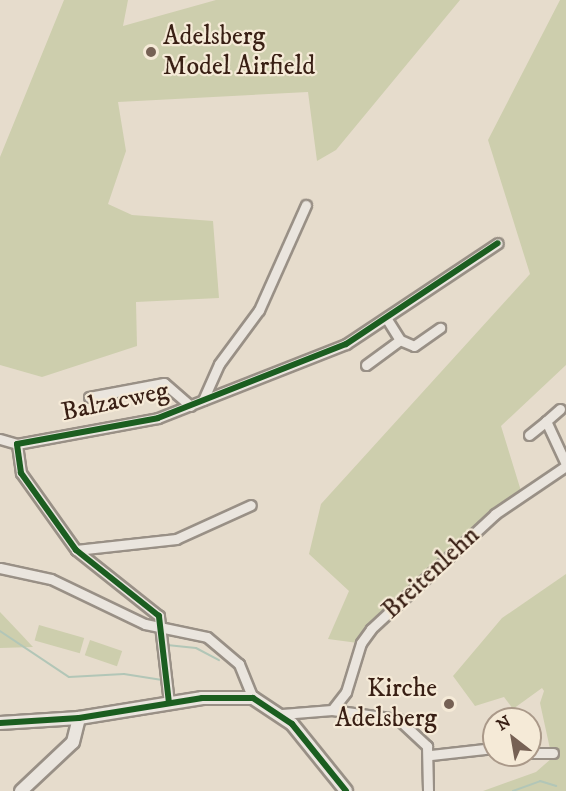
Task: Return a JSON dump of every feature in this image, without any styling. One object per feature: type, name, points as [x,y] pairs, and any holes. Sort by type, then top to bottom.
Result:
[{"type":"street","name":"Balzacweg","points":[[203,400],[219,364],[259,310],[306,205]]},
{"type":"street","name":"Balzacweg","points":[[0,439],[18,444],[138,423],[190,406],[346,344],[387,319],[498,243]]},
{"type":"street","points":[[387,319],[400,340],[414,346],[440,328]]},
{"type":"street","points":[[366,365],[400,340]]},
{"type":"street","name":"Balzacweg","points":[[89,397],[164,383],[190,406]]},
{"type":"street","points":[[529,435],[560,409]]},
{"type":"street","name":"Breitenlehn","points":[[332,710],[346,692],[361,643],[371,629],[495,514],[566,465],[546,421]]},
{"type":"street","points":[[18,444],[21,472],[76,550],[155,613],[163,628],[169,703]]},
{"type":"street","points":[[76,550],[158,544],[194,533],[251,505]]},
{"type":"street","points":[[0,568],[36,574],[124,616],[163,628],[200,633],[226,651],[242,669],[253,698]]},
{"type":"street","points":[[0,723],[79,718],[169,703],[253,698],[282,714],[346,791]]},
{"type":"street","points":[[282,714],[332,710],[398,719],[431,755],[428,791]]},
{"type":"street","points":[[21,791],[73,741],[79,718]]},
{"type":"street","points":[[431,755],[482,749]]},
{"type":"street","points":[[542,753],[554,753]]},
{"type":"green space","points":[[64,0],[128,0],[123,26],[216,0],[460,0],[336,150],[317,161],[308,92],[118,102],[126,151],[108,204],[132,215],[213,221],[219,298],[136,302],[137,346],[42,377],[0,365],[0,157]]},
{"type":"green space","points":[[560,0],[566,0],[566,365],[501,426],[521,491],[475,525],[358,643],[328,639],[349,591],[309,554],[321,504],[530,274],[488,140]]},
{"type":"green space","points":[[566,574],[566,791],[483,791],[536,772],[552,758],[540,703],[544,691],[542,688],[516,707],[512,707],[504,697],[475,706],[453,676],[502,618]]},
{"type":"green space","points":[[0,612],[19,632],[33,647],[0,648]]},
{"type":"green space","points":[[39,625],[84,638],[80,653],[35,640]]},
{"type":"green space","points":[[90,640],[122,651],[117,666],[85,655]]},
{"type":"waterway","points":[[0,631],[69,677],[124,674],[161,680]]},
{"type":"waterway","points":[[167,645],[196,648],[219,660]]},
{"type":"waterway","points":[[513,791],[540,781],[556,786]]},
{"type":"cycle path","points":[[169,703],[159,616],[76,550],[21,473],[17,444],[158,418],[346,344],[498,243]]},
{"type":"cycle path","points":[[0,723],[79,718],[202,698],[253,698],[292,724],[346,791]]},
{"type":"place","name":"Adelsberg Model Airfield","points":[[151,52]]},
{"type":"place","name":"Kirche Adelsberg","points":[[449,704]]}]
